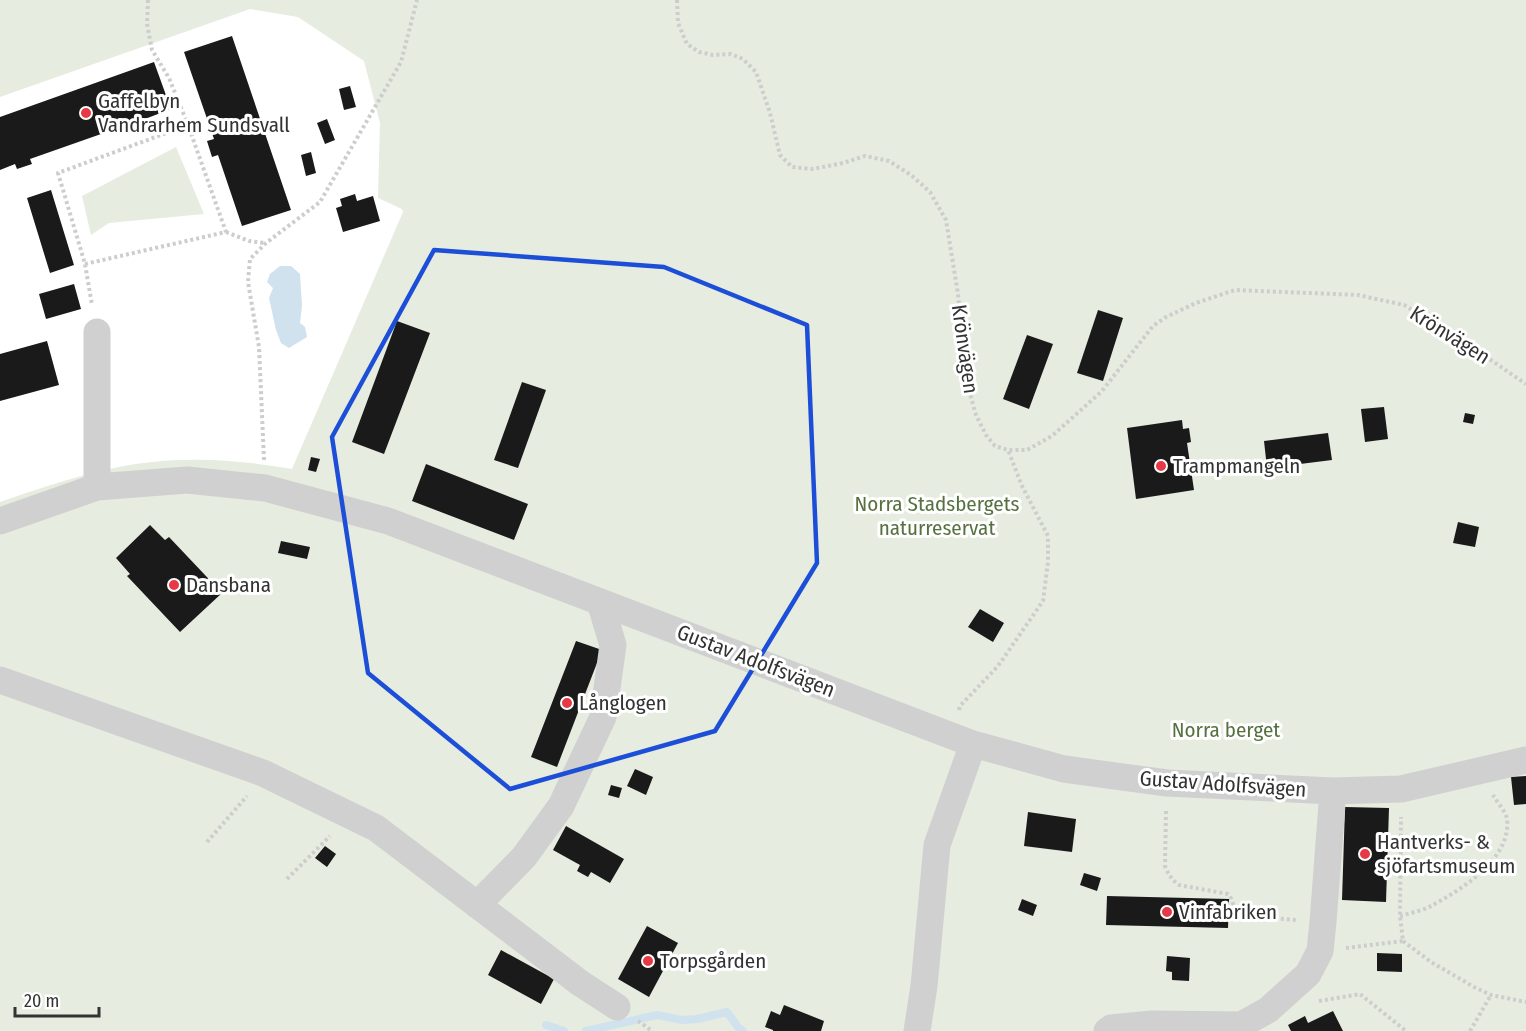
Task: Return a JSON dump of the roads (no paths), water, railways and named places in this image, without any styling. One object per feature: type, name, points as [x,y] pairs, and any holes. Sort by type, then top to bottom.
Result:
[{"type":"street","points":[[97,332],[97,487]]},
{"type":"street","name":"Gustav Adolfsvägen","points":[[0,521],[97,487],[187,480],[265,488],[388,521],[962,740],[1064,769],[1167,783],[1333,791],[1401,789],[1526,760]]},
{"type":"street","points":[[477,905],[524,857],[561,806],[603,717],[613,645],[600,602]]},
{"type":"street","points":[[0,680],[263,773],[376,828],[616,1007]]},
{"type":"street","points":[[916,1031],[924,986],[937,845],[962,740]]},
{"type":"street","points":[[1107,1031],[1111,1028],[1152,1024],[1241,1025],[1269,1010],[1308,974],[1320,951],[1333,791]]},
{"type":"water","points":[[280,266],[291,266],[300,274],[302,306],[300,323],[305,327],[307,337],[289,348],[281,343],[276,330],[269,298],[273,288],[267,282],[270,274]]},
{"type":"waterway","points":[[586,1031],[657,1015],[682,1020],[727,1012],[743,1031]]},
{"type":"waterway","points":[[546,1025],[564,1031]]},
{"type":"place","name":"Gaffelbyn Vandrarhem Sundsvall","points":[[86,113]]},
{"type":"place","name":"Trampmangeln","points":[[1161,466]]},
{"type":"place","name":"Dansbana","points":[[174,585]]},
{"type":"place","name":"Långlogen","points":[[567,703]]},
{"type":"place","name":"Hantverks- & sjöfartsmuseum","points":[[1365,854]]},
{"type":"place","name":"Vinfabriken","points":[[1167,912]]},
{"type":"place","name":"Torpsgården","points":[[648,961]]},
{"type":"park label","name":"Norra Stadsbergets naturreservat","points":[[937,516]]},
{"type":"park label","name":"Norra berget","points":[[1226,730]]}]
